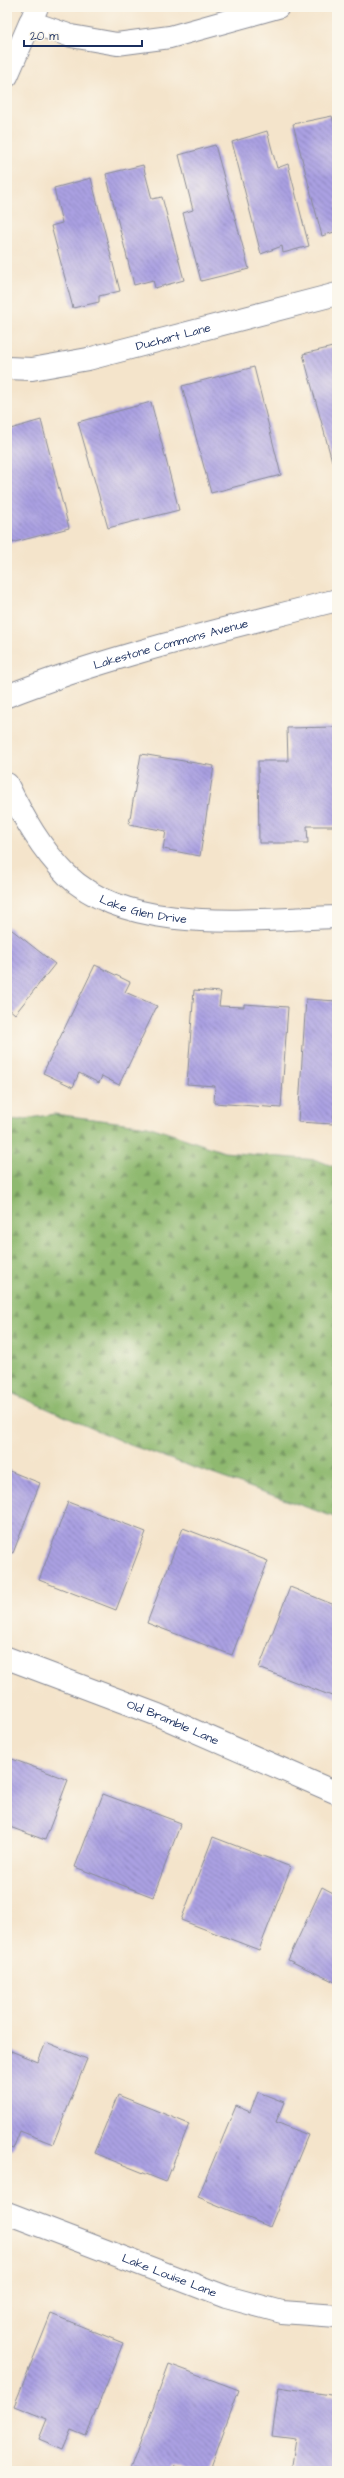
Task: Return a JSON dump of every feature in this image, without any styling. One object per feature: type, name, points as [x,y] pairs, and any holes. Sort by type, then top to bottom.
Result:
[{"type":"street","points":[[7,76],[34,15],[71,36],[117,44],[170,37],[278,7]]},
{"type":"street","name":"Duchart Lane","points":[[7,368],[32,369],[88,359],[337,294]]},
{"type":"street","name":"Lakestone Commons Avenue","points":[[7,696],[39,683],[144,650],[337,600]]},
{"type":"street","name":"Lake Glen Drive","points":[[7,784],[22,814],[43,847],[68,876],[97,895],[128,910],[157,916],[201,920],[337,917]]},
{"type":"street","name":"Old Bramble Lane","points":[[7,1658],[158,1715],[337,1793]]},
{"type":"street","name":"Lake Louise Lane","points":[[7,2213],[226,2297],[282,2312],[337,2316]]},
{"type":"green space","points":[[54,1114],[148,1126],[224,1152],[317,1160],[337,1168],[337,1518],[130,1445],[7,1391],[7,1122]]},
{"type":"building","points":[[332,116],[337,135],[337,231],[322,236],[293,124]]},
{"type":"building","points":[[267,131],[277,168],[288,164],[309,246],[283,253],[282,246],[261,254],[232,142]]},
{"type":"building","points":[[215,145],[249,269],[201,281],[183,213],[193,210],[179,155]]},
{"type":"building","points":[[143,165],[152,199],[162,197],[184,280],[155,288],[153,280],[134,285],[106,174]]},
{"type":"building","points":[[91,178],[120,291],[99,296],[99,302],[73,308],[51,226],[62,223],[54,188]]},
{"type":"building","points":[[337,346],[337,460],[332,461],[303,354]]},
{"type":"building","points":[[254,367],[281,475],[211,493],[182,386]]},
{"type":"building","points":[[151,402],[179,510],[108,528],[78,422]]},
{"type":"building","points":[[41,420],[69,528],[7,544],[7,430]]},
{"type":"building","points":[[337,727],[337,826],[307,826],[308,843],[259,843],[258,761],[288,761],[287,728]]},
{"type":"building","points":[[141,754],[214,766],[200,856],[163,849],[166,831],[129,824]]},
{"type":"building","points":[[7,926],[55,964],[15,1014],[7,1007]]},
{"type":"building","points":[[95,965],[130,982],[125,992],[157,1006],[119,1085],[102,1076],[99,1083],[79,1073],[73,1087],[43,1073]]},
{"type":"building","points":[[194,990],[221,992],[219,1006],[244,1007],[244,1004],[288,1007],[281,1108],[214,1103],[215,1086],[187,1084]]},
{"type":"building","points":[[306,999],[337,1001],[337,1110],[334,1110],[333,1124],[298,1122]]},
{"type":"building","points":[[7,1470],[40,1483],[13,1553],[7,1551]]},
{"type":"building","points":[[68,1502],[146,1532],[116,1610],[39,1580]]},
{"type":"building","points":[[183,1528],[268,1561],[232,1655],[147,1623]]},
{"type":"building","points":[[290,1587],[337,1606],[337,1698],[259,1668]]},
{"type":"building","points":[[7,1757],[68,1780],[45,1840],[7,1826]]},
{"type":"building","points":[[103,1794],[181,1823],[153,1897],[75,1867]]},
{"type":"building","points":[[213,1837],[291,1867],[259,1950],[181,1920]]},
{"type":"building","points":[[322,1887],[337,1895],[337,1983],[288,1960]]},
{"type":"building","points":[[46,2042],[87,2059],[53,2144],[20,2131],[13,2149],[7,2147],[7,2060],[11,2051],[38,2062]]},
{"type":"building","points":[[258,2092],[284,2102],[276,2122],[308,2135],[270,2227],[198,2197],[236,2106],[250,2112]]},
{"type":"building","points":[[118,2095],[189,2124],[166,2182],[94,2153]]},
{"type":"building","points":[[51,2314],[123,2343],[86,2436],[71,2430],[63,2449],[39,2439],[47,2419],[14,2406]]},
{"type":"building","points":[[169,2364],[239,2390],[209,2471],[188,2471],[175,2466],[173,2471],[130,2470]]},
{"type":"building","points":[[279,2387],[337,2396],[337,2471],[291,2471],[296,2439],[272,2436]]}]
